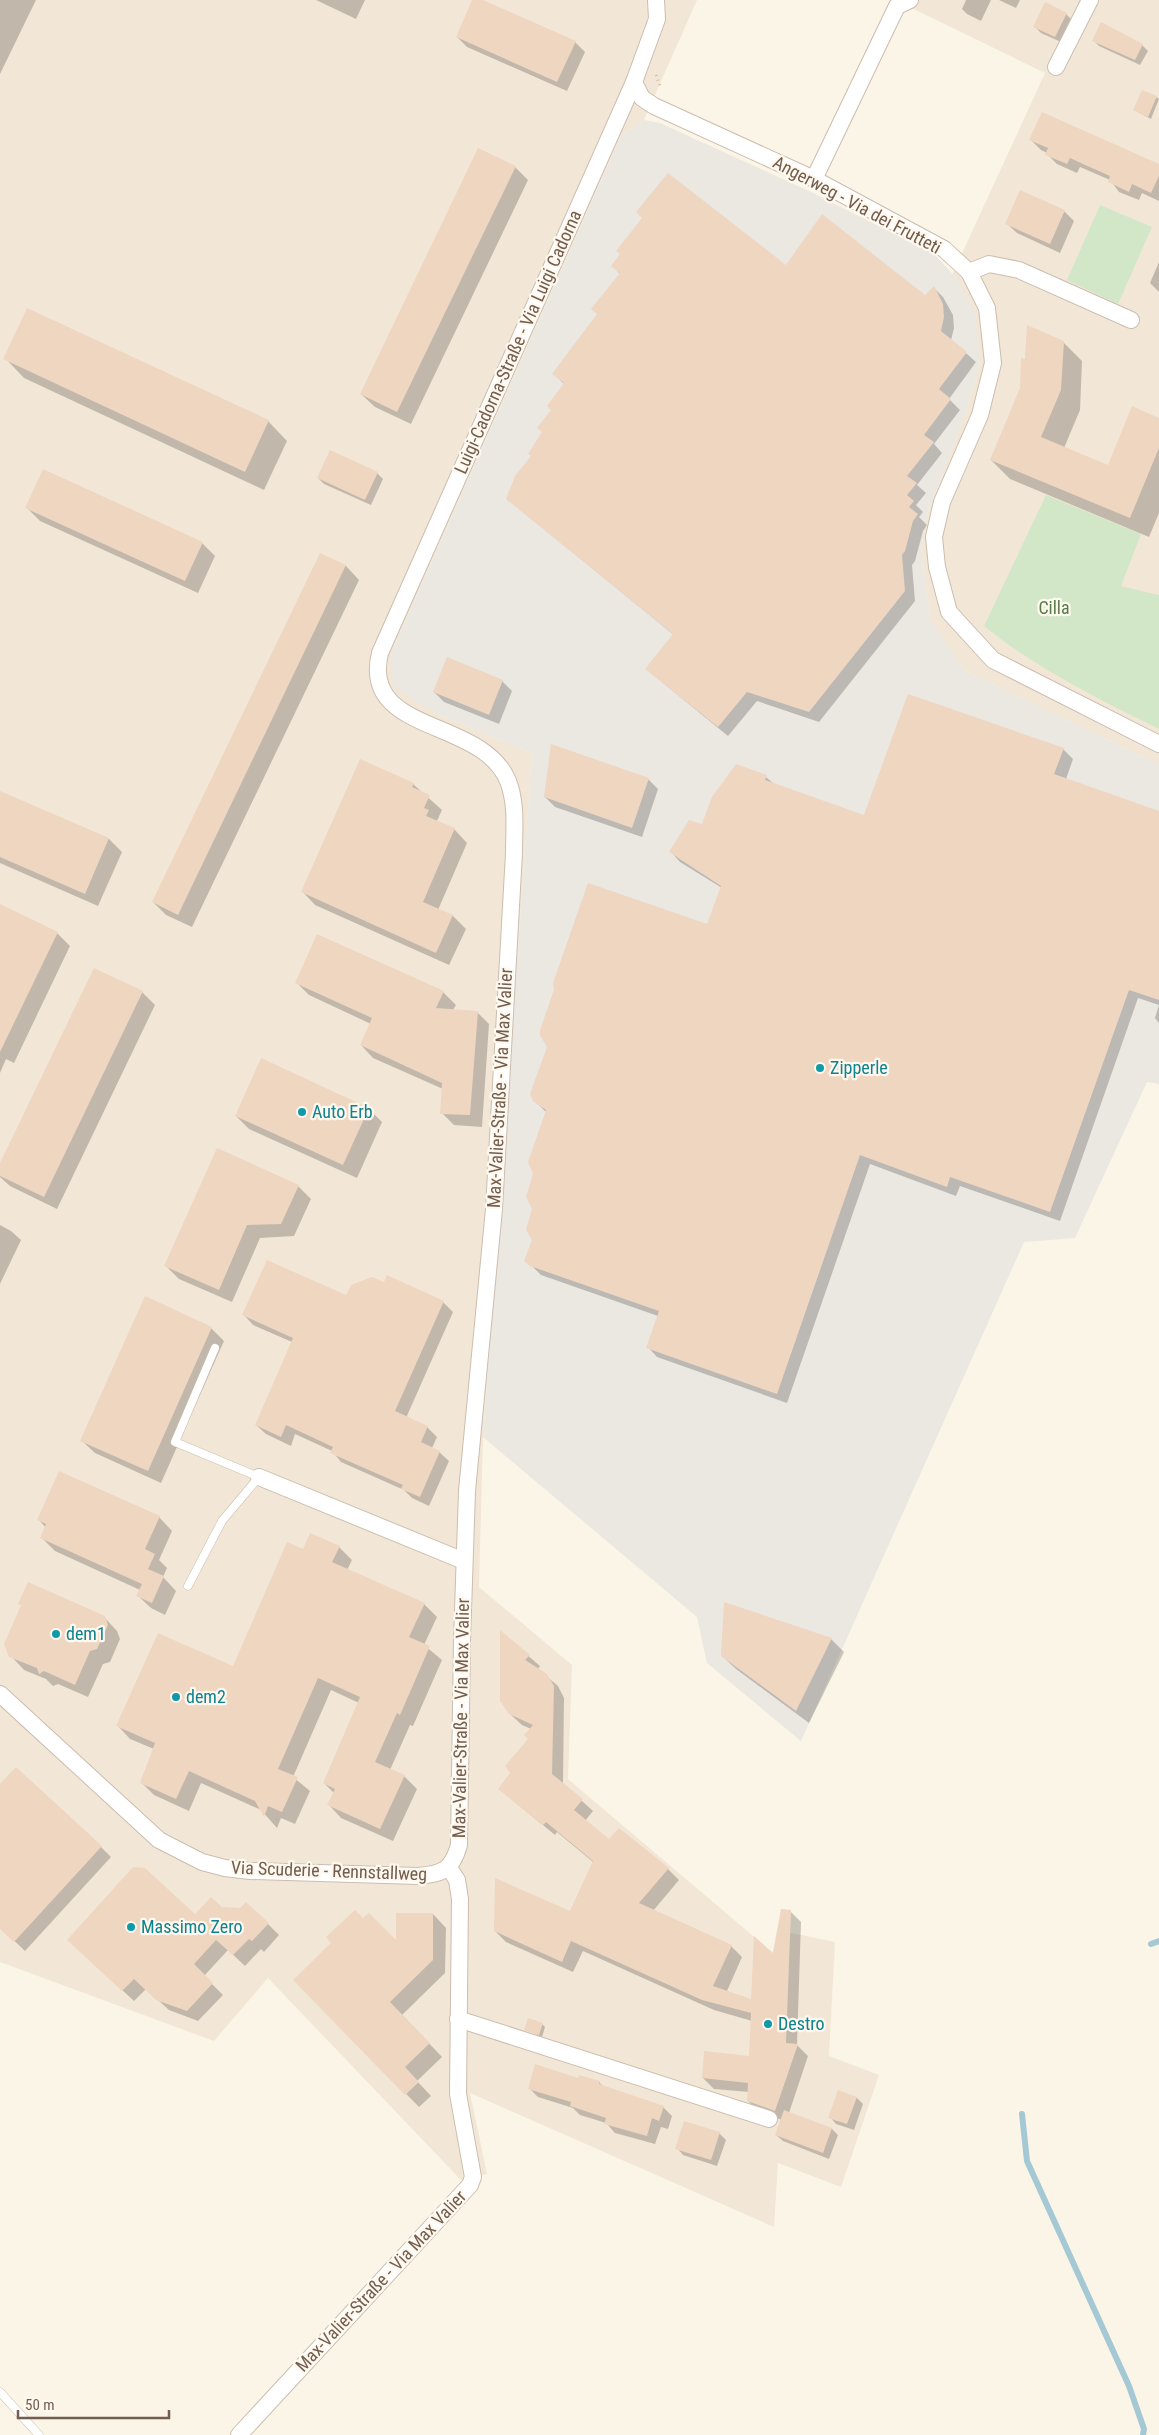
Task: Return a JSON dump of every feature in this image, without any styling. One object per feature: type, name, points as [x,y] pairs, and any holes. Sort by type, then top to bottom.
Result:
[{"type":"street","name":"Luigi-Cadorna-Straße - Via Luigi Cadorna","points":[[378,684],[376,669],[380,653],[634,82],[657,19],[656,0]]},
{"type":"street","points":[[1056,67],[1090,0]]},
{"type":"street","points":[[814,179],[904,3]]},
{"type":"street","name":"Angerweg - Via dei Frutteti","points":[[634,82],[642,98],[654,106],[814,179],[944,248],[969,272],[987,308],[993,363],[980,415],[942,502],[934,537],[937,567],[949,612],[994,660],[1159,744]]},
{"type":"street","points":[[969,272],[989,264],[1018,270],[1131,320]]},
{"type":"street","name":"Max-Valier-Straße - Via Max Valier","points":[[239,2435],[470,2185],[472,2170],[458,2094],[460,1899],[457,1880],[449,1868],[456,1858],[459,1845],[464,1561],[468,1481],[494,1200],[514,853],[514,801],[507,780],[494,760],[474,744],[392,705],[378,684]]},
{"type":"street","points":[[258,1477],[464,1561]]},
{"type":"street","name":"Via Scuderie - Rennstallweg","points":[[0,1694],[141,1826],[159,1840],[202,1862],[225,1868],[250,1871],[374,1875],[435,1875],[449,1868]]},
{"type":"street","points":[[458,2019],[769,2119]]},
{"type":"lane","points":[[188,1586],[222,1521],[258,1477],[175,1442],[215,1348]]},
{"type":"lane","points":[[0,2392],[39,2435]]},
{"type":"path","points":[[655,70],[662,89]]},
{"type":"shaded area","points":[[0,0],[697,0],[644,120],[621,136],[393,649],[439,715],[532,753],[483,1437],[479,1587],[572,1665],[568,1779],[773,1953],[777,1930],[835,1942],[829,2056],[879,2075],[841,2187],[778,2163],[774,2227],[470,2093],[487,2174],[461,2180],[268,1978],[214,2041],[0,1962]]},
{"type":"shaded area","points":[[895,0],[1159,0],[1159,765],[964,670],[930,619],[921,547],[928,512],[966,412],[980,363],[958,280],[952,275],[1045,73]]},
{"type":"shaded area","points":[[644,120],[660,123],[811,192],[934,254],[958,280],[975,313],[980,363],[966,412],[928,512],[921,547],[930,619],[964,670],[1159,765],[1159,1084],[1147,1082],[1075,1238],[1024,1242],[801,1741],[707,1663],[697,1617],[483,1437],[532,753],[439,715],[398,690],[393,682],[391,669],[393,649],[621,136]]},
{"type":"green space","points":[[1100,205],[1152,227],[1118,304],[1067,280]]},
{"type":"green space","name":"Cilla","points":[[1046,495],[1141,534],[1121,586],[1159,595],[1159,729],[1091,695],[1047,670],[1004,642],[984,626]]},
{"type":"building","points":[[472,0],[483,0],[576,41],[557,82],[456,37]]},
{"type":"building","points":[[1045,2],[1067,13],[1055,37],[1033,27]]},
{"type":"building","points":[[1101,22],[1143,44],[1135,60],[1092,41]]},
{"type":"building","points":[[1142,90],[1157,96],[1148,117],[1133,110]]},
{"type":"building","points":[[1042,112],[1159,164],[1159,176],[1151,193],[1132,184],[1129,192],[1108,182],[1110,176],[1070,158],[1067,164],[1045,155],[1048,148],[1029,140]]},
{"type":"building","points":[[478,148],[516,166],[397,412],[360,394]]},
{"type":"building","points":[[668,173],[786,265],[822,214],[925,295],[934,286],[943,304],[944,317],[941,331],[967,352],[939,389],[951,399],[924,435],[934,442],[907,476],[917,483],[907,495],[914,501],[909,507],[918,514],[913,521],[905,551],[902,555],[905,591],[809,712],[747,692],[718,727],[645,669],[673,634],[506,499],[515,476],[531,456],[528,454],[542,432],[537,428],[551,410],[547,406],[564,383],[552,374],[597,314],[591,309],[620,273],[611,266],[620,254],[616,251],[642,218],[636,212]]},
{"type":"building","points":[[1020,190],[1065,210],[1050,244],[1005,224]]},
{"type":"building","points":[[27,308],[269,420],[245,472],[3,359]]},
{"type":"building","points":[[1027,325],[1064,341],[1061,390],[1041,437],[1108,465],[1132,406],[1159,418],[1159,448],[1130,518],[990,460],[1020,388],[1021,358],[1025,359]]},
{"type":"building","points":[[330,450],[378,472],[365,500],[317,478]]},
{"type":"building","points":[[43,469],[203,542],[185,581],[25,508]]},
{"type":"building","points":[[320,553],[346,565],[178,915],[152,902]]},
{"type":"building","points":[[447,657],[503,680],[489,715],[433,692]]},
{"type":"building","name":"Zipperle","points":[[908,694],[1064,748],[1054,774],[1159,811],[1159,1000],[1129,990],[1050,1212],[950,1177],[947,1187],[860,1155],[777,1394],[646,1348],[659,1311],[530,1266],[524,1261],[532,1240],[526,1230],[532,1209],[526,1197],[533,1174],[528,1162],[546,1110],[533,1101],[530,1094],[547,1047],[540,1035],[540,1030],[554,990],[553,983],[588,883],[707,924],[721,886],[669,852],[689,820],[702,824],[712,797],[736,764],[767,775],[765,780],[864,815]]},
{"type":"building","points":[[551,744],[649,778],[632,828],[544,797]]},
{"type":"building","points":[[360,759],[414,783],[412,787],[430,795],[424,808],[429,810],[426,816],[455,828],[423,902],[453,915],[436,953],[301,892]]},
{"type":"building","points":[[0,791],[109,838],[85,894],[0,857]]},
{"type":"building","points":[[0,904],[58,932],[0,1052]]},
{"type":"building","points":[[317,934],[444,991],[436,1008],[478,1011],[470,1115],[440,1114],[442,1083],[360,1045],[372,1018],[295,983]]},
{"type":"building","points":[[94,968],[143,991],[44,1197],[0,1176],[0,1163]]},
{"type":"building","name":"Auto Erb","points":[[261,1058],[369,1108],[343,1165],[235,1116]]},
{"type":"building","points":[[217,1148],[299,1185],[281,1224],[247,1225],[219,1290],[164,1266]]},
{"type":"building","points":[[267,1260],[346,1295],[351,1285],[372,1277],[384,1282],[387,1275],[444,1301],[395,1411],[428,1426],[421,1442],[440,1451],[420,1497],[401,1489],[403,1485],[330,1453],[333,1447],[286,1425],[281,1437],[255,1425],[293,1338],[242,1315]]},
{"type":"building","points":[[145,1296],[212,1327],[148,1471],[80,1441]]},
{"type":"building","points":[[59,1471],[160,1516],[145,1549],[155,1554],[148,1569],[164,1576],[152,1603],[136,1596],[142,1584],[40,1538],[46,1524],[37,1520]]},
{"type":"building","points":[[310,1533],[340,1546],[332,1562],[425,1603],[409,1637],[430,1646],[400,1715],[397,1713],[375,1762],[405,1775],[380,1829],[327,1805],[335,1789],[323,1783],[360,1697],[318,1678],[278,1769],[298,1777],[282,1812],[268,1806],[264,1817],[255,1801],[189,1771],[176,1799],[140,1783],[155,1743],[116,1726],[158,1633],[233,1666],[287,1542],[303,1549]]},
{"type":"building","name":"dem1","points":[[28,1582],[105,1616],[108,1625],[97,1649],[90,1651],[75,1685],[44,1671],[39,1674],[37,1668],[9,1657],[4,1644],[21,1605],[18,1604]]},
{"type":"building","points":[[724,1602],[832,1638],[796,1711],[721,1656]]},
{"type":"building","points":[[500,1630],[530,1655],[525,1660],[547,1674],[554,1686],[552,1774],[583,1799],[574,1810],[609,1839],[619,1828],[669,1868],[639,1903],[732,1945],[713,1986],[751,1999],[754,1936],[773,1953],[781,1909],[791,1910],[786,2043],[798,2044],[775,2111],[747,2101],[748,2083],[702,2078],[704,2051],[749,2056],[751,2013],[702,2000],[571,1941],[562,1962],[494,1931],[495,1878],[570,1911],[593,1861],[546,1822],[543,1825],[498,1789],[510,1773],[505,1766],[528,1739],[524,1735],[533,1725],[509,1714],[500,1701]]},
{"type":"building","points":[[16,1767],[102,1846],[14,1942],[0,1929],[0,1784]]},
{"type":"building","points":[[133,1867],[145,1868],[195,1914],[211,1897],[222,1907],[240,1908],[246,1902],[269,1923],[252,1941],[249,1939],[233,1955],[216,1940],[194,1964],[213,1983],[187,2011],[156,2000],[134,1979],[122,1991],[67,1940]]},
{"type":"building","points":[[355,1910],[363,1918],[369,1913],[396,1940],[396,1913],[433,1913],[433,1960],[390,2002],[430,2043],[405,2067],[419,2082],[405,2095],[293,1980],[331,1943],[326,1937]]},
{"type":"building","points":[[528,2018],[543,2023],[539,2035],[524,2030]]},
{"type":"building","points":[[535,2064],[578,2078],[579,2075],[600,2081],[599,2084],[664,2106],[659,2121],[652,2118],[647,2136],[604,2124],[606,2118],[570,2106],[571,2102],[528,2089]]},
{"type":"building","points":[[838,2090],[857,2097],[847,2124],[828,2118]]},
{"type":"building","points":[[784,2110],[832,2128],[823,2153],[775,2135]]},
{"type":"building","points":[[684,2121],[720,2132],[711,2160],[675,2149]]},
{"type":"waterway","points":[[1151,1944],[1159,1941]]},
{"type":"waterway","points":[[1022,2114],[1027,2161],[1129,2386],[1144,2429],[1143,2435]]},
{"type":"place","name":"Zipperle","points":[[820,1068]]},
{"type":"place","name":"Auto Erb","points":[[302,1112]]},
{"type":"place","name":"dem1","points":[[56,1634]]},
{"type":"place","name":"dem2","points":[[176,1697]]},
{"type":"place","name":"Massimo Zero","points":[[131,1927]]},
{"type":"place","name":"Destro","points":[[768,2024]]}]
